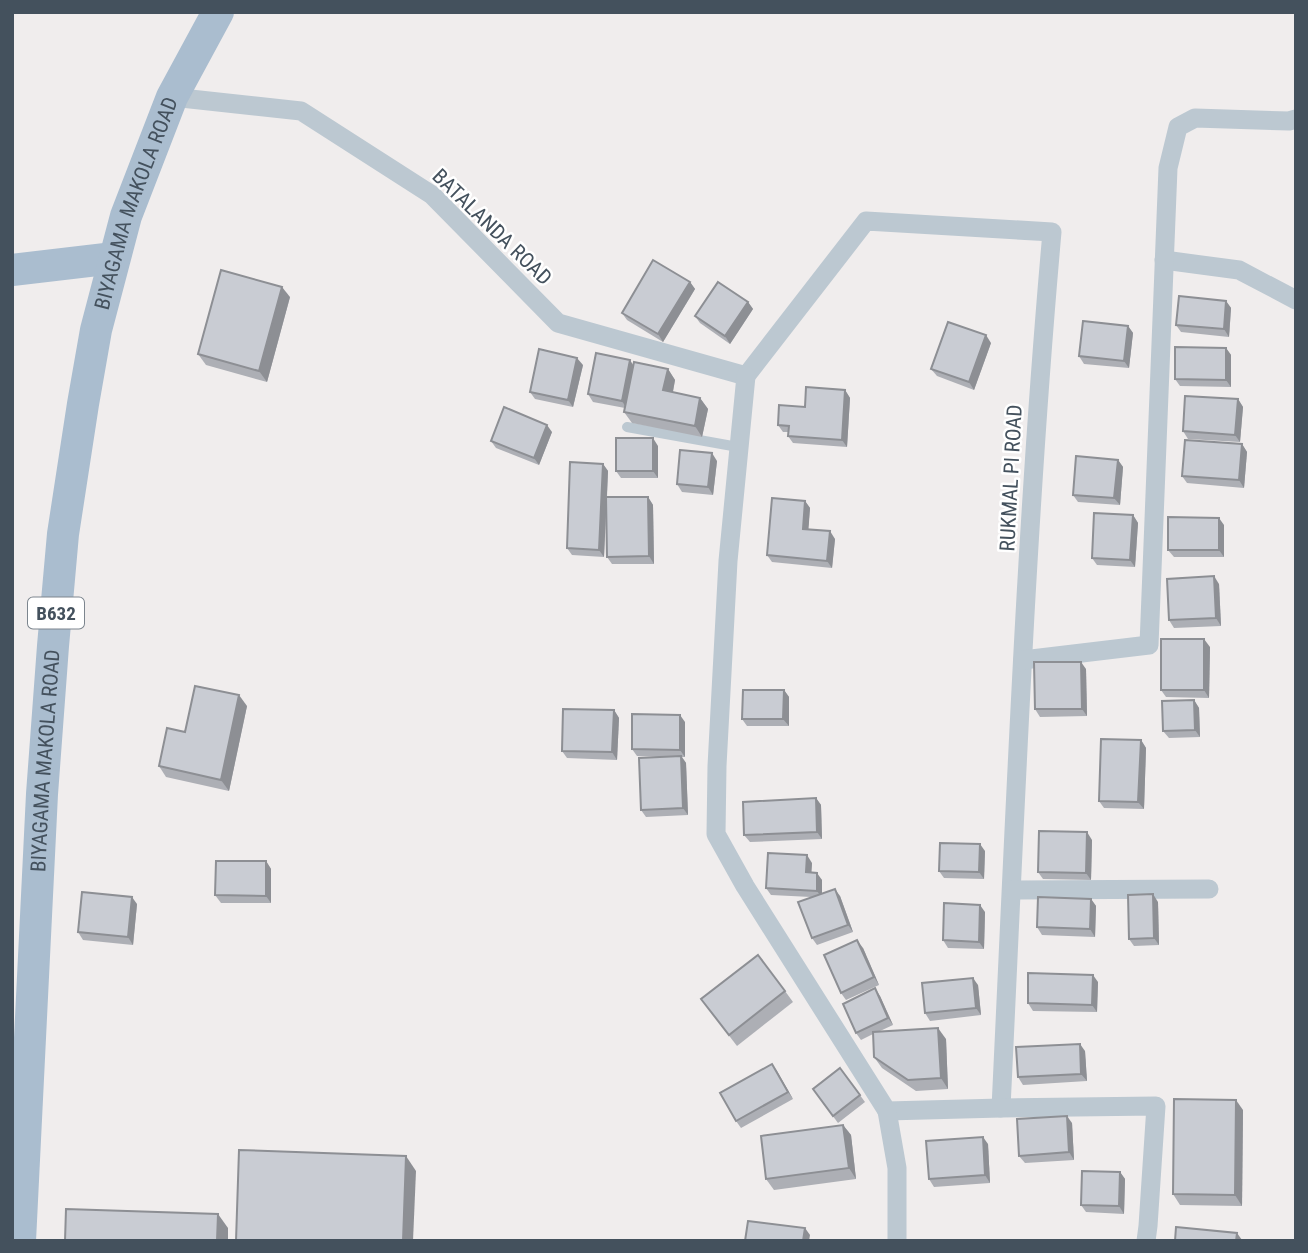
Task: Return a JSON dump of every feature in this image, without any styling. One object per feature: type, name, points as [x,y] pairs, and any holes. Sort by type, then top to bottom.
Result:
[{"type":"main road","name":"BIYAGAMA MAKOLA ROAD","points":[[20,1241],[42,794],[62,546],[96,330],[126,216],[172,97],[218,12]]},
{"type":"main road","points":[[12,270],[114,258]]},
{"type":"street","name":"BATALANDA ROAD","points":[[172,97],[301,111],[432,195],[558,323],[746,376]]},
{"type":"street","points":[[1023,660],[1149,645],[1168,168],[1178,127],[1195,118],[1296,119]]},
{"type":"street","name":"RUKMAL PI ROAD","points":[[746,376],[866,221],[1052,232],[1040,369],[1023,660],[1001,1108]]},
{"type":"street","points":[[1164,260],[1239,270],[1296,300]]},
{"type":"street","points":[[746,376],[728,561],[716,834],[745,886],[887,1111],[897,1168],[897,1241]]},
{"type":"street","points":[[1012,890],[1209,889]]},
{"type":"street","points":[[887,1111],[1156,1107],[1146,1241]]},
{"type":"lane","points":[[627,427],[738,447]]},
{"type":"building","points":[[653,260],[690,282],[658,334],[622,313]]},
{"type":"building","points":[[221,270],[282,287],[259,371],[198,354]]},
{"type":"building","points":[[718,282],[748,302],[725,336],[695,316]]},
{"type":"building","points":[[1179,296],[1226,301],[1224,329],[1176,325]]},
{"type":"building","points":[[1083,321],[1128,326],[1124,361],[1079,356]]},
{"type":"building","points":[[948,322],[986,335],[969,382],[931,369]]},
{"type":"building","points":[[1175,347],[1226,348],[1226,380],[1175,379]]},
{"type":"building","points":[[539,349],[577,358],[568,400],[530,392]]},
{"type":"building","points":[[596,353],[630,360],[622,401],[588,394]]},
{"type":"building","points":[[634,362],[668,369],[663,390],[700,398],[695,426],[624,412]]},
{"type":"building","points":[[806,387],[845,390],[842,440],[788,436],[789,426],[778,425],[779,405],[805,407]]},
{"type":"building","points":[[1185,396],[1238,399],[1235,435],[1183,431]]},
{"type":"building","points":[[504,407],[547,425],[534,458],[491,441]]},
{"type":"building","points":[[616,438],[653,438],[653,471],[616,471]]},
{"type":"building","points":[[1185,440],[1242,444],[1239,480],[1182,476]]},
{"type":"building","points":[[680,450],[712,453],[708,487],[677,484]]},
{"type":"building","points":[[1076,456],[1118,460],[1114,498],[1073,495]]},
{"type":"building","points":[[570,462],[603,464],[599,550],[567,548]]},
{"type":"building","points":[[606,497],[648,497],[649,556],[607,557]]},
{"type":"building","points":[[772,498],[805,501],[803,529],[830,531],[827,561],[767,555]]},
{"type":"building","points":[[1094,513],[1133,515],[1130,560],[1092,558]]},
{"type":"building","points":[[1168,517],[1219,518],[1219,550],[1168,550]]},
{"type":"building","points":[[1214,576],[1216,618],[1169,620],[1167,579]]},
{"type":"building","points":[[1161,639],[1204,639],[1204,690],[1161,690]]},
{"type":"building","points":[[1034,662],[1081,662],[1082,709],[1035,709]]},
{"type":"building","points":[[195,686],[239,695],[221,780],[159,766],[167,728],[185,732]]},
{"type":"building","points":[[743,690],[784,690],[783,719],[742,719]]},
{"type":"building","points":[[1194,700],[1195,730],[1163,731],[1162,701]]},
{"type":"building","points":[[563,709],[614,710],[612,752],[562,751]]},
{"type":"building","points":[[632,714],[680,715],[680,750],[632,749]]},
{"type":"building","points":[[1101,739],[1141,740],[1138,802],[1099,801]]},
{"type":"building","points":[[681,756],[683,808],[641,810],[639,758]]},
{"type":"building","points":[[816,798],[817,832],[744,835],[743,802]]},
{"type":"building","points":[[1039,831],[1087,832],[1086,873],[1038,872]]},
{"type":"building","points":[[940,843],[980,844],[979,872],[939,871]]},
{"type":"building","points":[[768,853],[807,855],[806,872],[817,873],[817,891],[766,888]]},
{"type":"building","points":[[216,861],[266,861],[266,896],[215,895]]},
{"type":"building","points":[[835,889],[848,925],[812,938],[798,902]]},
{"type":"building","points":[[82,892],[132,897],[128,937],[78,932]]},
{"type":"building","points":[[1153,894],[1154,938],[1129,939],[1128,895]]},
{"type":"building","points":[[1038,897],[1091,899],[1090,929],[1037,927]]},
{"type":"building","points":[[944,903],[980,905],[979,942],[943,940]]},
{"type":"building","points":[[857,940],[874,977],[841,993],[824,955]]},
{"type":"building","points":[[758,955],[785,991],[729,1035],[701,999]]},
{"type":"building","points":[[1028,973],[1093,975],[1092,1005],[1028,1003]]},
{"type":"building","points":[[973,978],[976,1008],[925,1013],[922,983]]},
{"type":"building","points":[[875,988],[888,1018],[856,1033],[843,1004]]},
{"type":"building","points":[[938,1028],[941,1078],[908,1080],[874,1057],[873,1032]]},
{"type":"building","points":[[1080,1044],[1081,1074],[1018,1077],[1016,1047]]},
{"type":"building","points":[[772,1064],[788,1092],[736,1121],[720,1093]]},
{"type":"building","points":[[840,1068],[860,1095],[833,1116],[813,1089]]},
{"type":"building","points":[[1174,1099],[1236,1100],[1235,1195],[1173,1194]]},
{"type":"building","points":[[1067,1116],[1069,1152],[1019,1156],[1017,1119]]},
{"type":"building","points":[[843,1125],[849,1168],[766,1179],[761,1136]]},
{"type":"building","points":[[983,1137],[985,1175],[929,1179],[926,1141]]},
{"type":"building","points":[[239,1150],[406,1156],[403,1241],[236,1241]]},
{"type":"building","points":[[1082,1171],[1120,1172],[1119,1206],[1081,1205]]},
{"type":"building","points":[[66,1209],[218,1214],[217,1241],[65,1241]]},
{"type":"building","points":[[748,1221],[805,1228],[803,1241],[745,1241]]},
{"type":"building","points":[[1176,1227],[1237,1233],[1236,1241],[1175,1241]]}]
